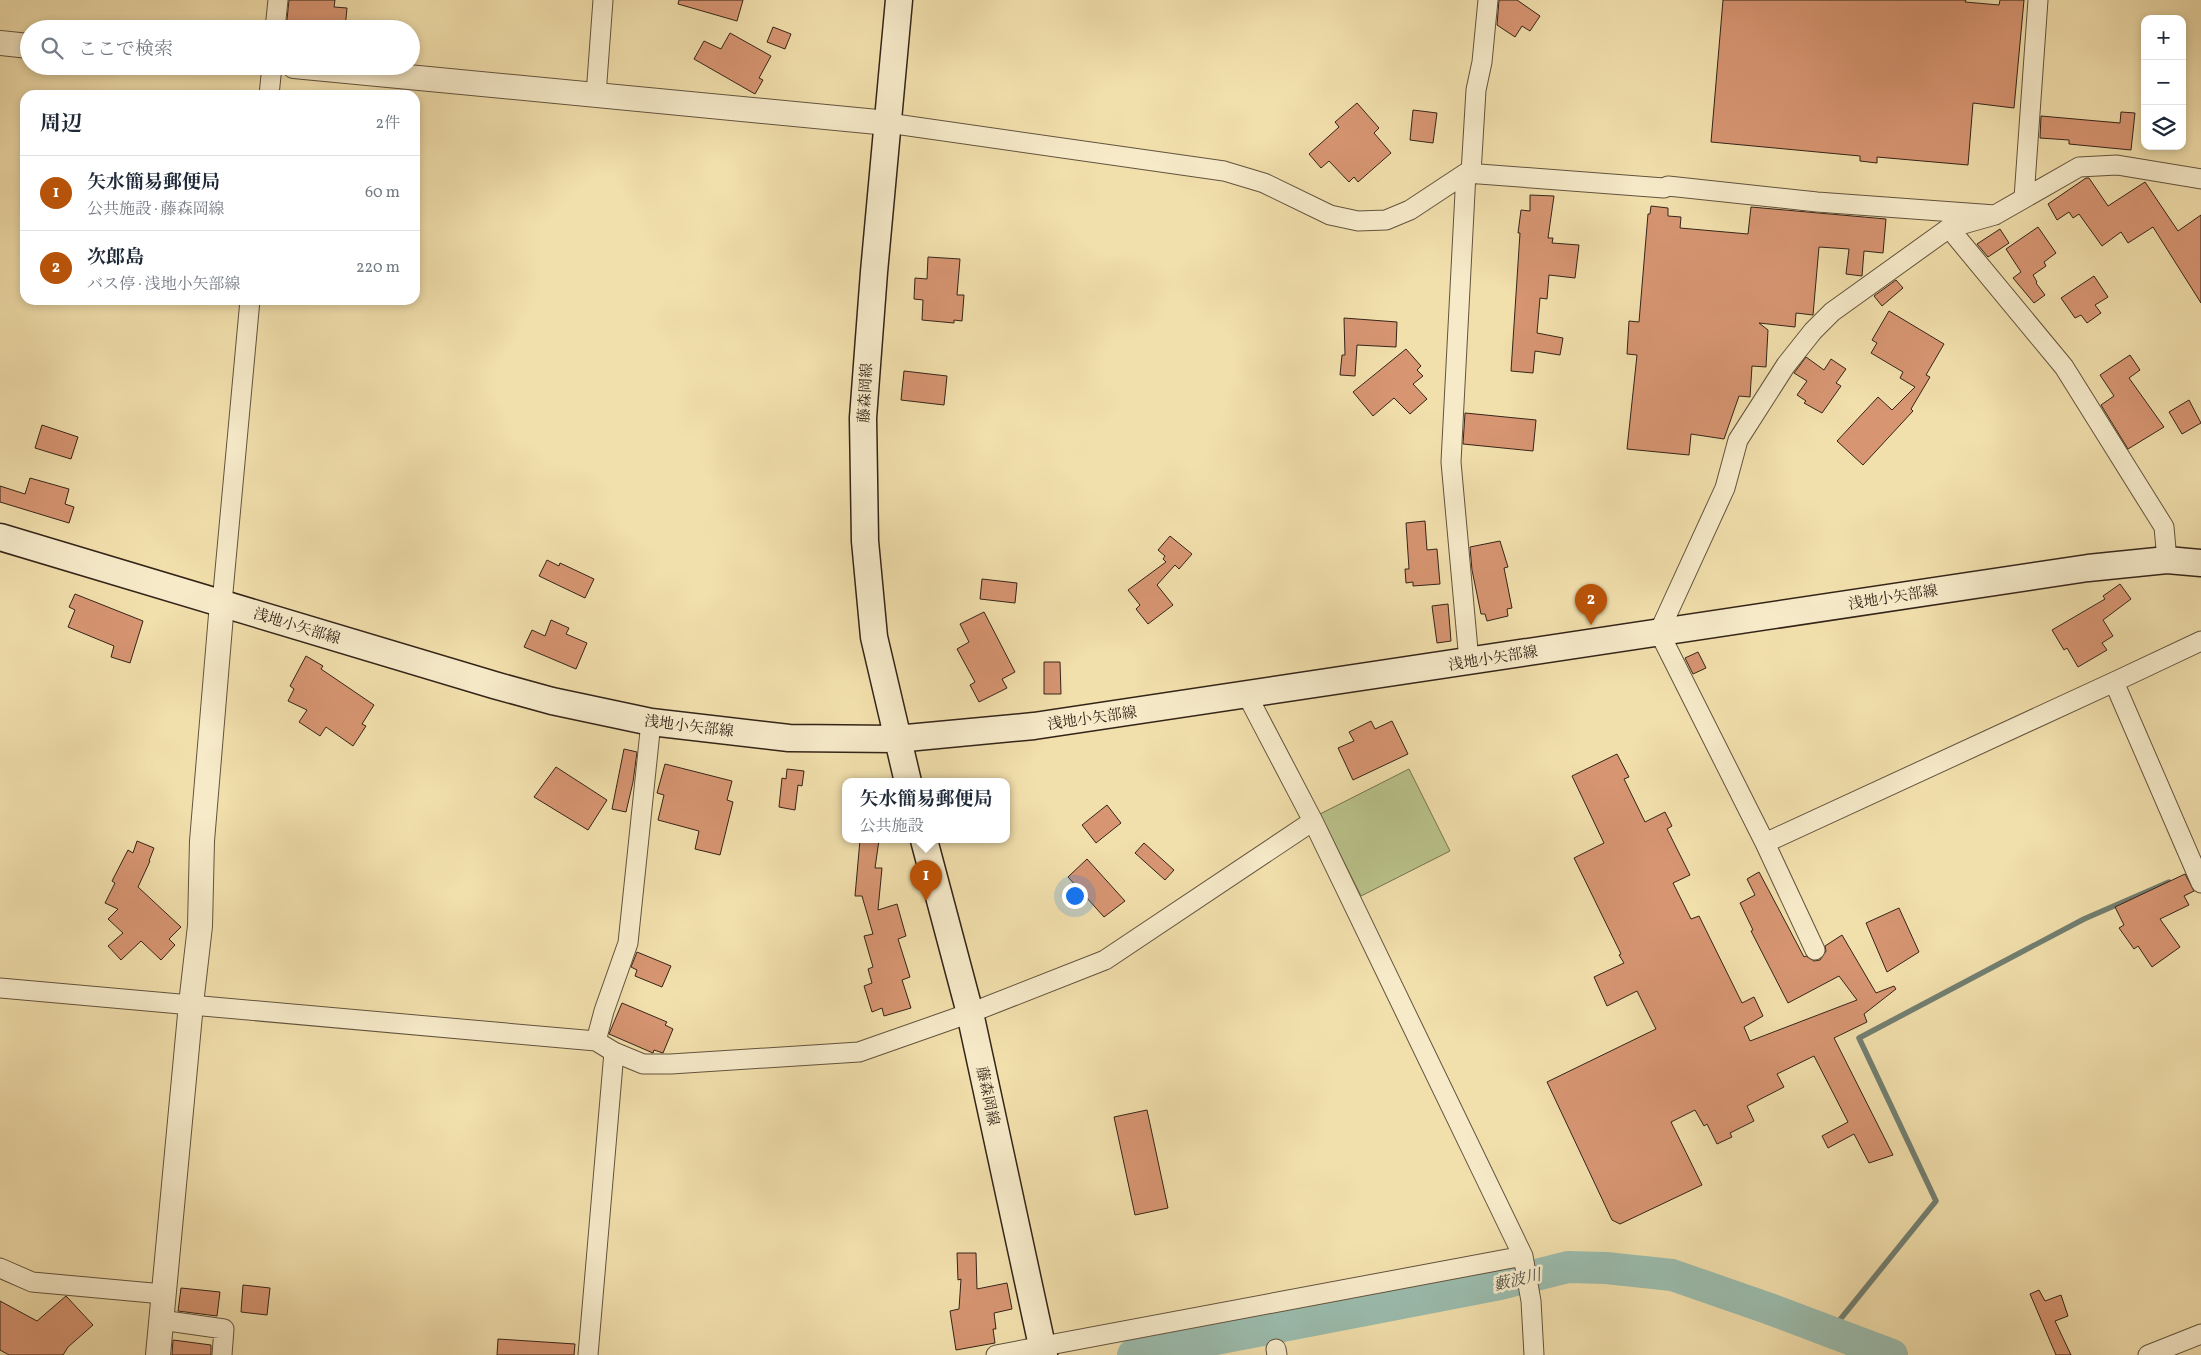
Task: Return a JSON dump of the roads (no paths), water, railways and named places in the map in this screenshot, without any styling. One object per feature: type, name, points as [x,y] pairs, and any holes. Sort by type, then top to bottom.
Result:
[{"type":"main road","name":"藤森岡線","points":[[899,0],[874,272],[863,418],[864,541],[874,637],[896,738],[907,778]]},
{"type":"main road","name":"浅地小矢部線","points":[[0,537],[536,697],[651,722],[789,738],[896,738],[1034,726],[2078,569],[2168,560],[2201,563]]},
{"type":"main road","name":"藤森岡線","points":[[925,843],[970,1013],[1044,1351]]},
{"type":"street","points":[[276,20],[278,0]]},
{"type":"street","points":[[596,95],[603,0]]},
{"type":"street","points":[[1469,661],[1451,462],[1469,173],[1476,90],[1482,62],[1488,0]]},
{"type":"street","points":[[2024,198],[2038,0]]},
{"type":"street","points":[[0,43],[20,45]]},
{"type":"street","points":[[270,90],[271,75]]},
{"type":"street","points":[[388,75],[888,123],[1224,171],[1264,183],[1330,215],[1358,221],[1386,220],[1410,210],[1469,173],[1664,188],[1668,186],[1817,202],[1995,215]]},
{"type":"street","points":[[1815,950],[1765,843],[1659,632],[1725,488],[1738,440],[1786,365],[1832,312],[1949,228],[1995,215],[2079,167],[2117,165],[2201,179]]},
{"type":"street","points":[[1949,228],[2064,367],[2164,527],[2168,560]]},
{"type":"street","points":[[158,1355],[200,926],[202,841],[250,305]]},
{"type":"street","points":[[1765,843],[2201,640]]},
{"type":"street","points":[[2114,682],[2201,883]]},
{"type":"street","points":[[1247,695],[1313,821],[1523,1256],[1531,1301],[1534,1355]]},
{"type":"street","points":[[596,1041],[604,1011],[628,943],[651,722]]},
{"type":"street","points":[[0,988],[596,1041],[614,1052],[643,1064],[671,1064],[859,1052],[970,1013],[1105,960],[1313,821]]},
{"type":"street","points":[[588,1355],[614,1052]]},
{"type":"street","points":[[996,1355],[1044,1351],[1523,1256]]},
{"type":"street","points":[[0,1268],[32,1282],[164,1294]]},
{"type":"street","points":[[161,1320],[224,1329],[222,1355]]},
{"type":"street","points":[[2148,1355],[2201,1334]]},
{"type":"waterway","points":[[1830,1332],[1936,1201],[1859,1038],[2084,919],[2169,882]]},
{"type":"waterway","name":"藪波川","points":[[1133,1355],[1500,1284],[1568,1267],[1606,1268],[1672,1275],[1770,1309],[1892,1355]]},
{"type":"place","name":"次郎島","points":[[1591,625]]},
{"type":"place","name":"矢水簡易郵便局","points":[[926,901]]}]
